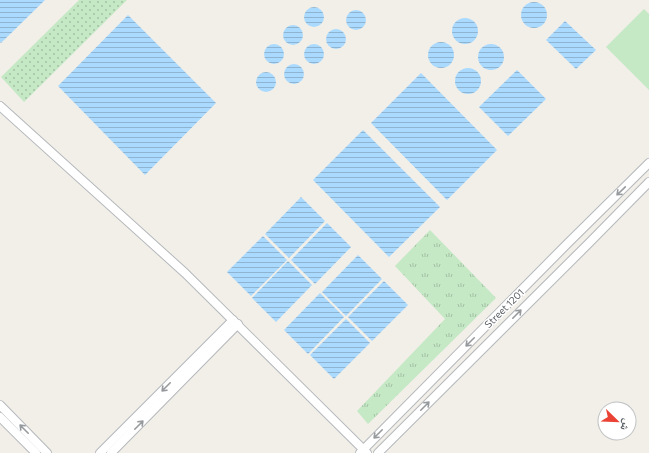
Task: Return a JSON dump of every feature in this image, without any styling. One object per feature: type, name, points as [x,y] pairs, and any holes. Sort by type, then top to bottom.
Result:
[{"type":"street","points":[[0,106],[184,273],[235,322],[363,452]]},
{"type":"street","name":"Street 1201","points":[[363,452],[567,244],[649,163]]},
{"type":"street","name":"Street 1201","points":[[378,453],[649,182]]},
{"type":"street","points":[[100,453],[235,322]]},
{"type":"street","points":[[111,453],[235,322]]},
{"type":"street","points":[[0,405],[47,453]]},
{"type":"street","points":[[0,417],[36,453]]},
{"type":"green space","points":[[79,0],[127,0],[24,102],[1,77]]},
{"type":"green space","points":[[644,9],[649,14],[649,90],[606,47]]},
{"type":"green space","points":[[430,230],[496,298],[368,424],[357,411],[445,319],[395,266]]},
{"type":"water","points":[[0,0],[45,0],[1,43]]},
{"type":"water","points":[[534,2],[543,6],[547,15],[543,24],[534,28],[525,24],[521,15],[525,6]]},
{"type":"water","points":[[310,7],[318,7],[324,13],[324,21],[318,27],[310,27],[304,21],[304,13]]},
{"type":"water","points":[[352,10],[360,10],[366,16],[366,24],[360,30],[352,30],[346,24],[346,16]]},
{"type":"water","points":[[128,15],[216,103],[145,175],[58,86]]},
{"type":"water","points":[[465,18],[474,22],[478,31],[474,40],[465,44],[456,40],[452,31],[456,22]]},
{"type":"water","points":[[565,21],[596,50],[576,69],[546,40]]},
{"type":"water","points":[[289,25],[297,25],[303,31],[303,39],[297,45],[289,45],[283,39],[283,31]]},
{"type":"water","points":[[332,29],[340,29],[346,35],[346,43],[340,49],[332,49],[326,43],[326,35]]},
{"type":"water","points":[[441,42],[450,46],[454,55],[450,64],[441,68],[432,64],[428,55],[432,46]]},
{"type":"water","points":[[270,44],[278,44],[284,50],[284,58],[278,64],[270,64],[264,58],[264,50]]},
{"type":"water","points":[[310,44],[318,44],[324,50],[324,58],[318,64],[310,64],[304,58],[304,50]]},
{"type":"water","points":[[491,44],[500,48],[504,57],[500,66],[491,70],[482,66],[478,57],[482,48]]},
{"type":"water","points":[[290,64],[298,64],[304,70],[304,78],[298,84],[290,84],[284,78],[284,70]]},
{"type":"water","points":[[468,68],[477,72],[481,81],[477,90],[468,94],[459,90],[455,81],[459,72]]},
{"type":"water","points":[[517,70],[546,99],[508,136],[479,107]]},
{"type":"water","points":[[262,72],[270,72],[276,78],[276,86],[270,92],[262,92],[256,86],[256,78]]},
{"type":"water","points":[[421,73],[497,150],[447,200],[371,123]]},
{"type":"water","points":[[363,130],[440,207],[389,257],[313,180]]},
{"type":"water","points":[[301,197],[325,221],[289,258],[265,234]]},
{"type":"water","points":[[327,223],[351,247],[315,284],[291,260]]},
{"type":"water","points":[[263,236],[287,260],[251,296],[227,272]]},
{"type":"water","points":[[358,255],[382,279],[346,316],[322,292]]},
{"type":"water","points":[[288,261],[312,285],[276,322],[252,298]]},
{"type":"water","points":[[384,281],[408,305],[372,341],[348,317]]},
{"type":"water","points":[[320,293],[344,317],[308,354],[284,330]]},
{"type":"water","points":[[346,319],[370,343],[334,379],[310,355]]}]
